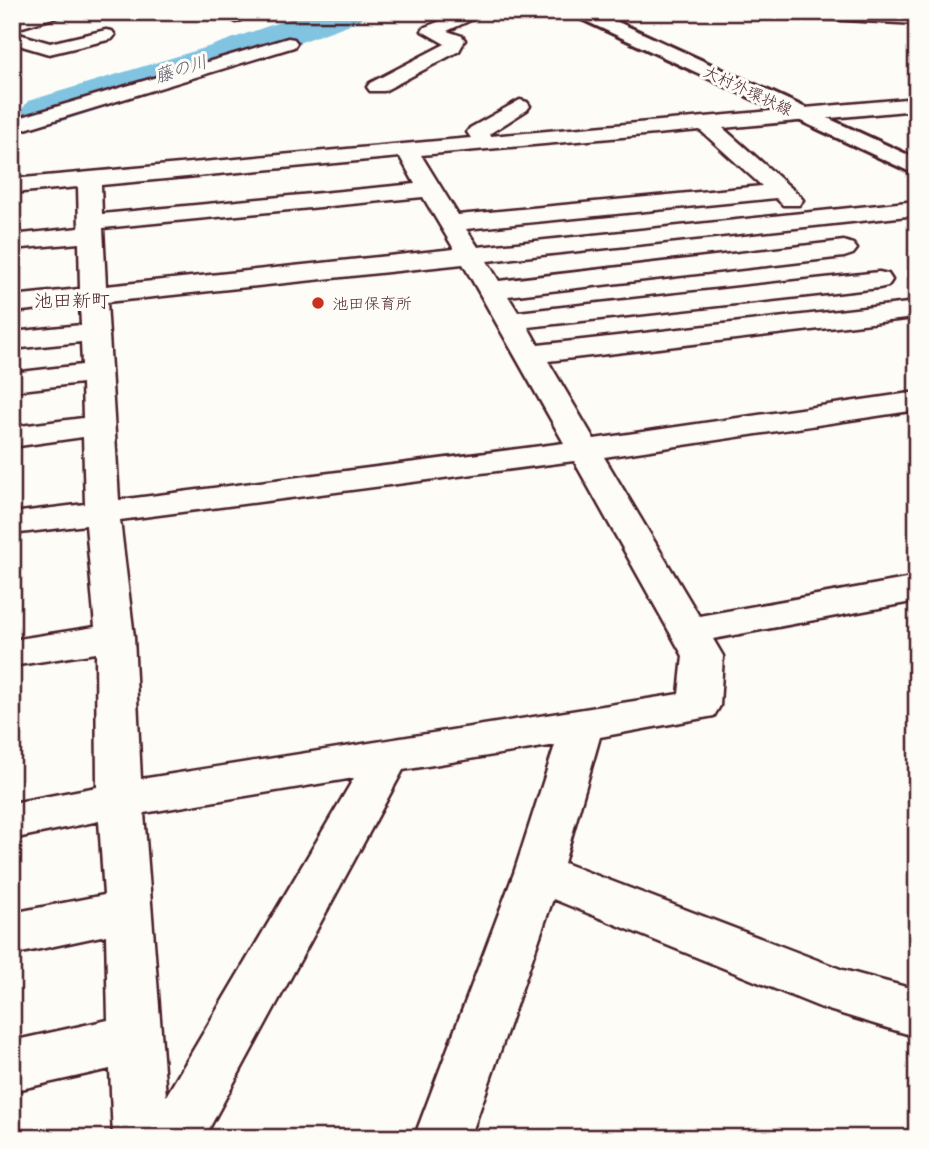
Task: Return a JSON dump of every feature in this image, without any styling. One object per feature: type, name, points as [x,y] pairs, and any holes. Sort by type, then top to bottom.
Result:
[{"type":"main road","name":"大村外環状線","points":[[581,12],[917,167]]},
{"type":"street","points":[[14,26],[54,12]]},
{"type":"street","points":[[421,12],[452,25]]},
{"type":"street","points":[[377,87],[453,47],[456,40],[431,32],[480,12]]},
{"type":"street","points":[[789,12],[914,20]]},
{"type":"street","points":[[14,26],[49,49],[106,35]]},
{"type":"street","points":[[12,127],[288,43]]},
{"type":"street","points":[[12,113],[186,61]]},
{"type":"street","points":[[12,186],[917,104]]},
{"type":"street","points":[[485,143],[477,132],[520,106]]},
{"type":"street","points":[[707,125],[916,311]]},
{"type":"street","points":[[12,821],[120,800],[699,706],[703,656],[510,321],[407,151]]},
{"type":"street","points":[[89,179],[102,511],[115,636],[120,800],[130,910],[134,1039],[141,1138]]},
{"type":"street","points":[[12,242],[90,228],[430,189]]},
{"type":"street","points":[[452,223],[781,191]]},
{"type":"street","points":[[12,341],[93,313],[470,256],[917,208]]},
{"type":"street","points":[[491,290],[844,249]]},
{"type":"street","points":[[510,321],[879,280]]},
{"type":"street","points":[[12,304],[93,313]]},
{"type":"street","points":[[529,355],[916,311]]},
{"type":"street","points":[[12,382],[96,372]]},
{"type":"street","points":[[12,524],[583,450],[917,401]]},
{"type":"street","points":[[12,437],[98,425]]},
{"type":"street","points":[[688,631],[917,589]]},
{"type":"street","points":[[12,653],[115,636]]},
{"type":"street","points":[[442,1138],[538,873],[583,724]]},
{"type":"street","points":[[173,1138],[390,755]]},
{"type":"street","points":[[538,873],[840,992],[917,1014]]},
{"type":"street","points":[[12,934],[130,910]]},
{"type":"street","points":[[12,1066],[134,1039]]},
{"type":"waterway","name":"藤の川","points":[[45,111],[226,55],[347,12]]},
{"type":"place","name":"池田保育所","points":[[318,303]]},
{"type":"district","name":"池田新町","points":[[72,300]]}]
